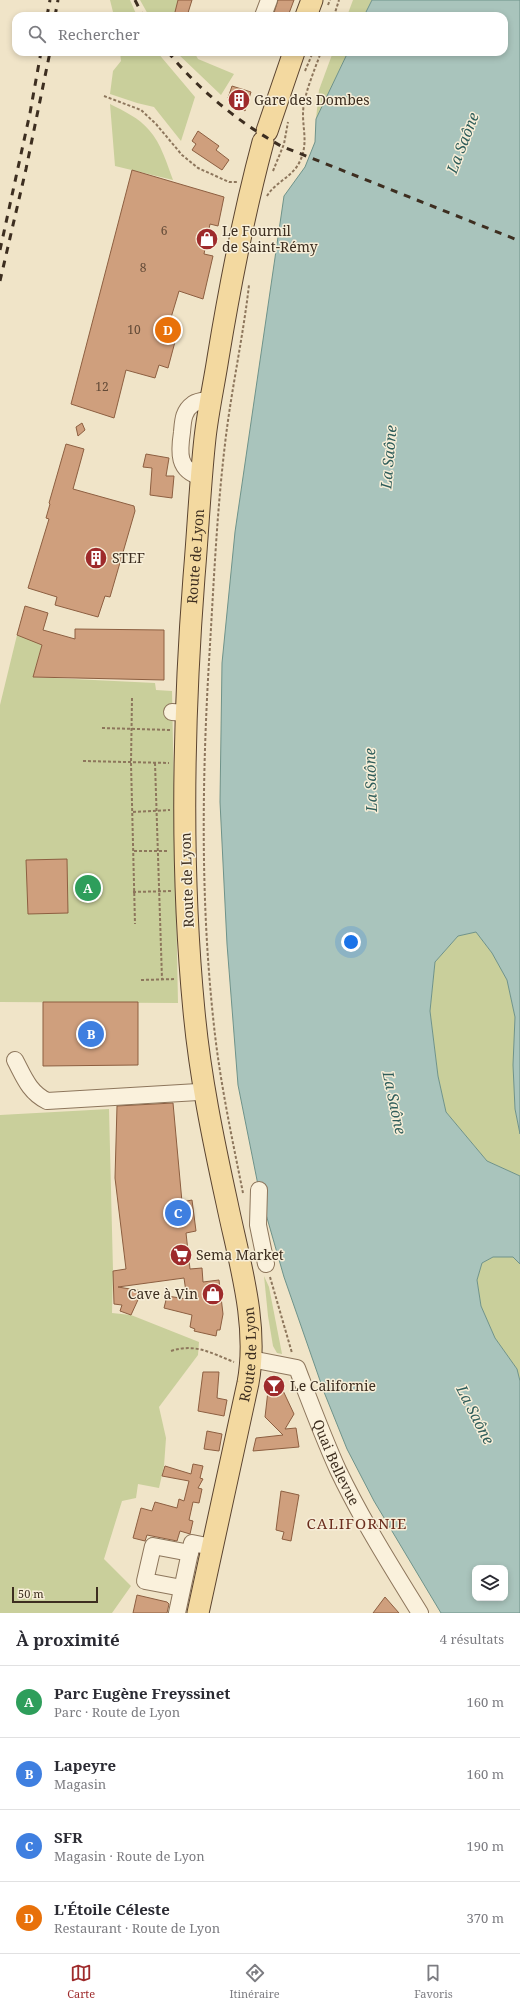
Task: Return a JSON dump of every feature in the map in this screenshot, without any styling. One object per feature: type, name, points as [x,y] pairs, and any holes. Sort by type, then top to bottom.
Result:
[{"type":"main road","points":[[308,12],[312,0]]},
{"type":"main road","name":"Route de Lyon","points":[[198,1613],[251,1364],[246,1290],[204,1090],[195,1027],[189,954],[185,812],[179,712],[202,477],[211,400],[227,300],[252,182],[265,136],[294,76],[294,56]]},
{"type":"street","points":[[264,12],[269,0]]},
{"type":"street","points":[[15,1060],[27,1085],[36,1096],[47,1101],[198,1092],[204,1090]]},
{"type":"street","points":[[259,1190],[258,1225],[266,1264]]},
{"type":"street","points":[[251,1364],[297,1368]]},
{"type":"street","name":"Quai Bellevue","points":[[297,1368],[338,1468],[358,1508],[378,1545],[420,1613]]},
{"type":"street","points":[[177,1613],[192,1543],[212,1547]]},
{"type":"street","points":[[182,1588],[145,1581],[153,1546],[190,1553]]},
{"type":"path","points":[[335,12],[339,0]]},
{"type":"path","points":[[294,76],[310,64],[313,56]]},
{"type":"path","points":[[266,198],[275,187],[291,174],[305,151],[306,141],[303,113],[320,56]]},
{"type":"path","points":[[104,96],[141,110],[156,124],[182,155],[198,168],[230,182],[252,182]]},
{"type":"path","points":[[272,174],[284,144],[289,118]]},
{"type":"path","points":[[243,1195],[231,1137],[214,1026],[208,939],[203,800],[208,675],[219,500],[225,441],[249,280]]},
{"type":"path","points":[[132,698],[131,763],[135,924]]},
{"type":"path","points":[[102,728],[172,730]]},
{"type":"path","points":[[83,761],[170,763]]},
{"type":"path","points":[[155,763],[162,979]]},
{"type":"path","points":[[133,812],[171,810]]},
{"type":"path","points":[[134,892],[173,890]]},
{"type":"path","points":[[141,980],[177,979]]},
{"type":"path","points":[[266,1264],[297,1368]]},
{"type":"path","points":[[171,1351],[183,1347],[201,1348],[251,1364]]},
{"type":"green space","points":[[110,0],[130,0],[135,12],[113,12]]},
{"type":"green space","points":[[140,0],[178,0],[175,12],[147,12]]},
{"type":"green space","points":[[353,0],[372,0],[366,12],[348,12]]},
{"type":"green space","points":[[120,56],[160,56],[195,97],[181,141],[154,107],[110,94],[113,71],[121,61]]},
{"type":"green space","points":[[180,56],[196,56],[198,59],[234,74],[221,95]]},
{"type":"green space","points":[[332,56],[346,56],[316,119],[319,90]]},
{"type":"green space","points":[[110,104],[136,118],[149,130],[160,147],[173,180],[115,166]]},
{"type":"green space","points":[[17,635],[42,644],[33,677],[155,683],[156,690],[172,691],[178,1003],[0,1002],[0,705]]},
{"type":"green space","points":[[476,932],[492,953],[507,980],[515,1017],[513,1065],[515,1109],[520,1134],[520,1176],[487,1161],[446,1112],[438,1076],[430,1011],[435,962],[458,936]]},
{"type":"green space","points":[[109,1109],[113,1271],[112,1313],[131,1315],[199,1342],[198,1355],[159,1407],[166,1438],[164,1466],[159,1488],[138,1484],[136,1498],[122,1501],[104,1559],[131,1586],[112,1613],[0,1613],[0,1115]]},
{"type":"green space","points":[[493,1257],[513,1257],[520,1264],[520,1381],[517,1369],[495,1338],[481,1306],[477,1280],[482,1263]]},
{"type":"green space","points":[[264,1276],[269,1287],[282,1354],[277,1353],[273,1346]]},
{"type":"water","name":"La Saône","points":[[372,0],[520,0],[520,1134],[515,1109],[513,1065],[515,1017],[507,980],[492,953],[476,932],[458,936],[435,962],[430,1011],[438,1076],[446,1112],[487,1161],[520,1176],[520,1264],[513,1257],[493,1257],[482,1263],[477,1280],[481,1306],[495,1338],[517,1369],[520,1381],[520,1613],[441,1613],[374,1501],[347,1449],[324,1392],[284,1277],[259,1190],[238,1085],[227,944],[220,802],[222,663],[235,532],[284,196],[305,167],[315,142],[316,119],[346,56],[508,56],[508,12],[366,12]]},
{"type":"building","points":[[178,0],[192,0],[188,12],[175,12]]},
{"type":"building","points":[[278,0],[294,0],[290,12],[274,12]]},
{"type":"building","name":"Gare des Dombes","points":[[232,86],[251,92],[245,111],[228,98]]},
{"type":"building","points":[[198,131],[219,146],[216,150],[229,160],[222,170],[192,150],[196,144],[192,141]]},
{"type":"building","points":[[132,170],[224,197],[218,226],[210,224],[204,254],[213,256],[203,299],[179,291],[170,321],[180,323],[168,368],[159,365],[155,378],[126,370],[114,418],[71,404]]},
{"type":"building","points":[[82,423],[85,430],[78,436],[76,427]]},
{"type":"building","points":[[66,444],[84,449],[73,489],[134,506],[135,511],[110,597],[105,596],[98,617],[55,605],[57,597],[28,588],[49,519],[46,518],[49,503]]},
{"type":"building","points":[[146,454],[169,458],[166,476],[174,476],[172,498],[150,495],[152,468],[143,467]]},
{"type":"building","points":[[25,606],[48,613],[43,630],[75,639],[75,629],[164,630],[164,680],[33,677],[42,645],[17,635]]},
{"type":"building","points":[[67,859],[68,913],[28,914],[26,860]]},
{"type":"building","points":[[43,1002],[138,1002],[138,1065],[43,1066]]},
{"type":"building","points":[[173,1103],[182,1202],[192,1200],[196,1231],[186,1233],[190,1269],[202,1268],[203,1282],[219,1280],[223,1314],[220,1330],[217,1330],[216,1336],[194,1331],[195,1329],[190,1327],[192,1315],[164,1308],[167,1296],[187,1299],[184,1278],[118,1287],[142,1291],[131,1315],[120,1311],[122,1305],[114,1304],[113,1271],[126,1269],[115,1178],[117,1106]]},
{"type":"building","points":[[203,1372],[219,1372],[217,1398],[227,1400],[224,1416],[198,1411]]},
{"type":"building","points":[[278,1380],[294,1414],[285,1429],[296,1428],[299,1447],[253,1451],[256,1438],[283,1435],[265,1417],[269,1382]]},
{"type":"building","points":[[207,1431],[222,1434],[219,1451],[204,1449]]},
{"type":"building","points":[[193,1464],[203,1466],[200,1478],[203,1479],[198,1488],[202,1489],[199,1503],[193,1502],[189,1520],[193,1521],[190,1534],[180,1531],[177,1541],[147,1535],[145,1541],[133,1538],[141,1508],[152,1511],[155,1502],[177,1508],[179,1499],[184,1501],[189,1481],[162,1476],[165,1466],[191,1474]]},
{"type":"building","points":[[281,1491],[299,1495],[291,1541],[282,1539],[284,1532],[276,1530]]},
{"type":"building","points":[[137,1595],[167,1602],[169,1604],[167,1613],[133,1613]]},
{"type":"building","points":[[385,1597],[399,1613],[373,1613]]},
{"type":"railway","points":[[48,12],[50,0]]},
{"type":"railway","points":[[56,12],[58,0]]},
{"type":"railway","points":[[135,0],[141,12]]},
{"type":"railway","points":[[0,250],[30,113],[40,56]]},
{"type":"railway","points":[[0,281],[26,169],[49,56]]},
{"type":"railway","points":[[171,56],[206,92],[220,104],[250,127],[281,146],[520,241]]},
{"type":"place","name":"Gare des Dombes","points":[[239,100]]},
{"type":"place","name":"Le Fournil de Saint-Rémy","points":[[207,239]]},
{"type":"place","name":"L'Étoile Céleste","points":[[168,330]]},
{"type":"place","name":"STEF","points":[[96,558]]},
{"type":"place","name":"Parc Eugène Freyssinet","points":[[88,888]]},
{"type":"place","name":"Lapeyre","points":[[91,1034]]},
{"type":"place","name":"SFR","points":[[178,1213]]},
{"type":"place","name":"Sema Market","points":[[181,1255]]},
{"type":"place","name":"Cave à Vin","points":[[213,1294]]},
{"type":"place","name":"Le Californie","points":[[274,1386]]},
{"type":"district","name":"CALIFORNIE","points":[[357,1524]]}]
